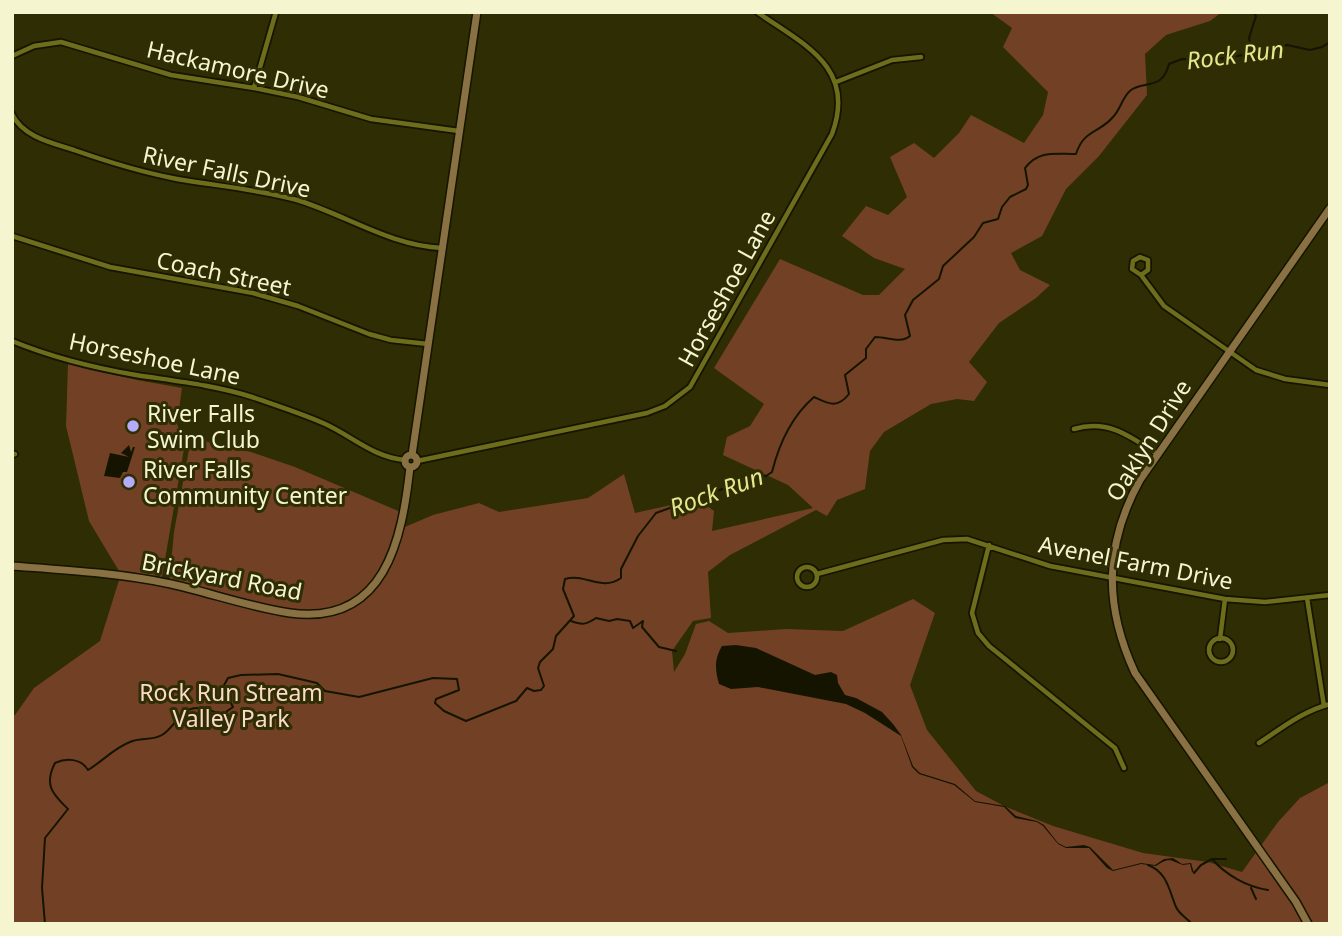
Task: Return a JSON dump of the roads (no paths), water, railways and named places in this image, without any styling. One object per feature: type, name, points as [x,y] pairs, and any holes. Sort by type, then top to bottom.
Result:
[{"type":"street","points":[[254,88],[276,12]]},
{"type":"street","name":"Brickyard Road","points":[[12,566],[169,584],[294,613],[340,610],[363,597],[382,576],[400,529],[477,12]]},
{"type":"street","name":"Horseshoe Lane","points":[[12,341],[30,349],[86,364],[134,375],[190,382],[251,397],[323,423],[378,454],[411,461],[647,413],[665,406],[682,395],[698,375],[838,119],[840,103],[828,65],[814,51],[757,12]]},
{"type":"street","name":"Hackamore Drive","points":[[12,56],[33,46],[61,42],[171,75],[298,97],[370,119],[459,131]]},
{"type":"street","points":[[835,82],[892,60],[921,57]]},
{"type":"street","name":"River Falls Drive","points":[[12,114],[26,131],[40,139],[116,164],[179,179],[248,189],[296,200],[402,242],[419,247],[442,248]]},
{"type":"street","name":"Oaklyn Drive","points":[[1308,924],[1296,902],[1135,673],[1119,631],[1111,578],[1114,548],[1131,495],[1330,208]]},
{"type":"street","name":"Coach Street","points":[[12,236],[110,267],[253,293],[298,306],[391,340],[428,344]]},
{"type":"street","points":[[1142,275],[1150,265],[1140,257],[1135,259],[1132,267],[1134,272],[1142,275],[1164,306],[1256,370],[1269,375],[1330,385]]},
{"type":"street","points":[[1074,429],[1089,425],[1109,426],[1157,454]]},
{"type":"street","name":"Avenel Farm Drive","points":[[817,574],[943,540],[967,539],[1050,566],[1226,599],[1265,602],[1330,595]]},
{"type":"street","points":[[989,545],[972,613],[978,633],[989,646],[1115,748],[1124,768]]},
{"type":"street","name":"Avenel Farm Drive","points":[[806,566],[814,569],[817,574],[816,583],[809,587],[803,586],[797,579],[799,571],[806,566]]},
{"type":"street","points":[[1259,743],[1296,718],[1327,705],[1307,598]]},
{"type":"street","points":[[1220,639],[1226,599]]},
{"type":"street","points":[[1220,639],[1228,641],[1233,647],[1232,655],[1222,662],[1215,660],[1210,651],[1214,641],[1220,639]]},
{"type":"waterway","points":[[1252,51],[1249,38],[1256,16],[1253,12]]},
{"type":"waterway","name":"Rock Run","points":[[45,924],[42,888],[45,838],[68,809],[50,784],[55,763],[73,760],[88,770],[124,745],[162,735],[190,709],[203,708],[223,714],[233,707],[223,687],[228,678],[241,675],[278,674],[317,683],[325,691],[359,697],[433,678],[457,679],[459,690],[436,699],[435,703],[444,711],[466,721],[516,701],[527,688],[541,690],[544,686],[538,668],[540,662],[553,649],[556,636],[574,616],[563,589],[565,579],[614,582],[621,578],[621,569],[638,536],[656,513],[728,487],[742,477],[766,476],[772,472],[787,431],[814,397],[833,404],[841,402],[849,394],[845,375],[866,358],[866,349],[875,337],[898,340],[910,336],[905,315],[913,300],[939,279],[943,266],[974,237],[983,223],[998,219],[1002,207],[1010,197],[1026,189],[1028,185],[1025,168],[1030,162],[1048,154],[1076,154],[1083,140],[1116,114],[1131,90],[1158,81],[1169,64],[1182,59],[1212,60],[1269,51],[1287,45],[1310,50],[1330,42]]},
{"type":"waterway","points":[[571,621],[584,624],[596,618],[609,621],[617,619],[630,621],[633,628],[643,621],[642,627],[659,647],[676,651]]},
{"type":"waterway","points":[[1194,873],[1212,859],[1237,879],[1268,890]]},
{"type":"waterway","points":[[1213,859],[1226,859]]},
{"type":"waterway","points":[[1148,865],[1163,877],[1177,909],[1192,924]]},
{"type":"waterway","points":[[1251,888],[1256,899]]},
{"type":"place","name":"River Falls Swim Club","points":[[133,426]]},
{"type":"place","name":"River Falls Community Center","points":[[129,482]]},
{"type":"park label","name":"Rock Run Stream Valley Park","points":[[231,705]]}]
